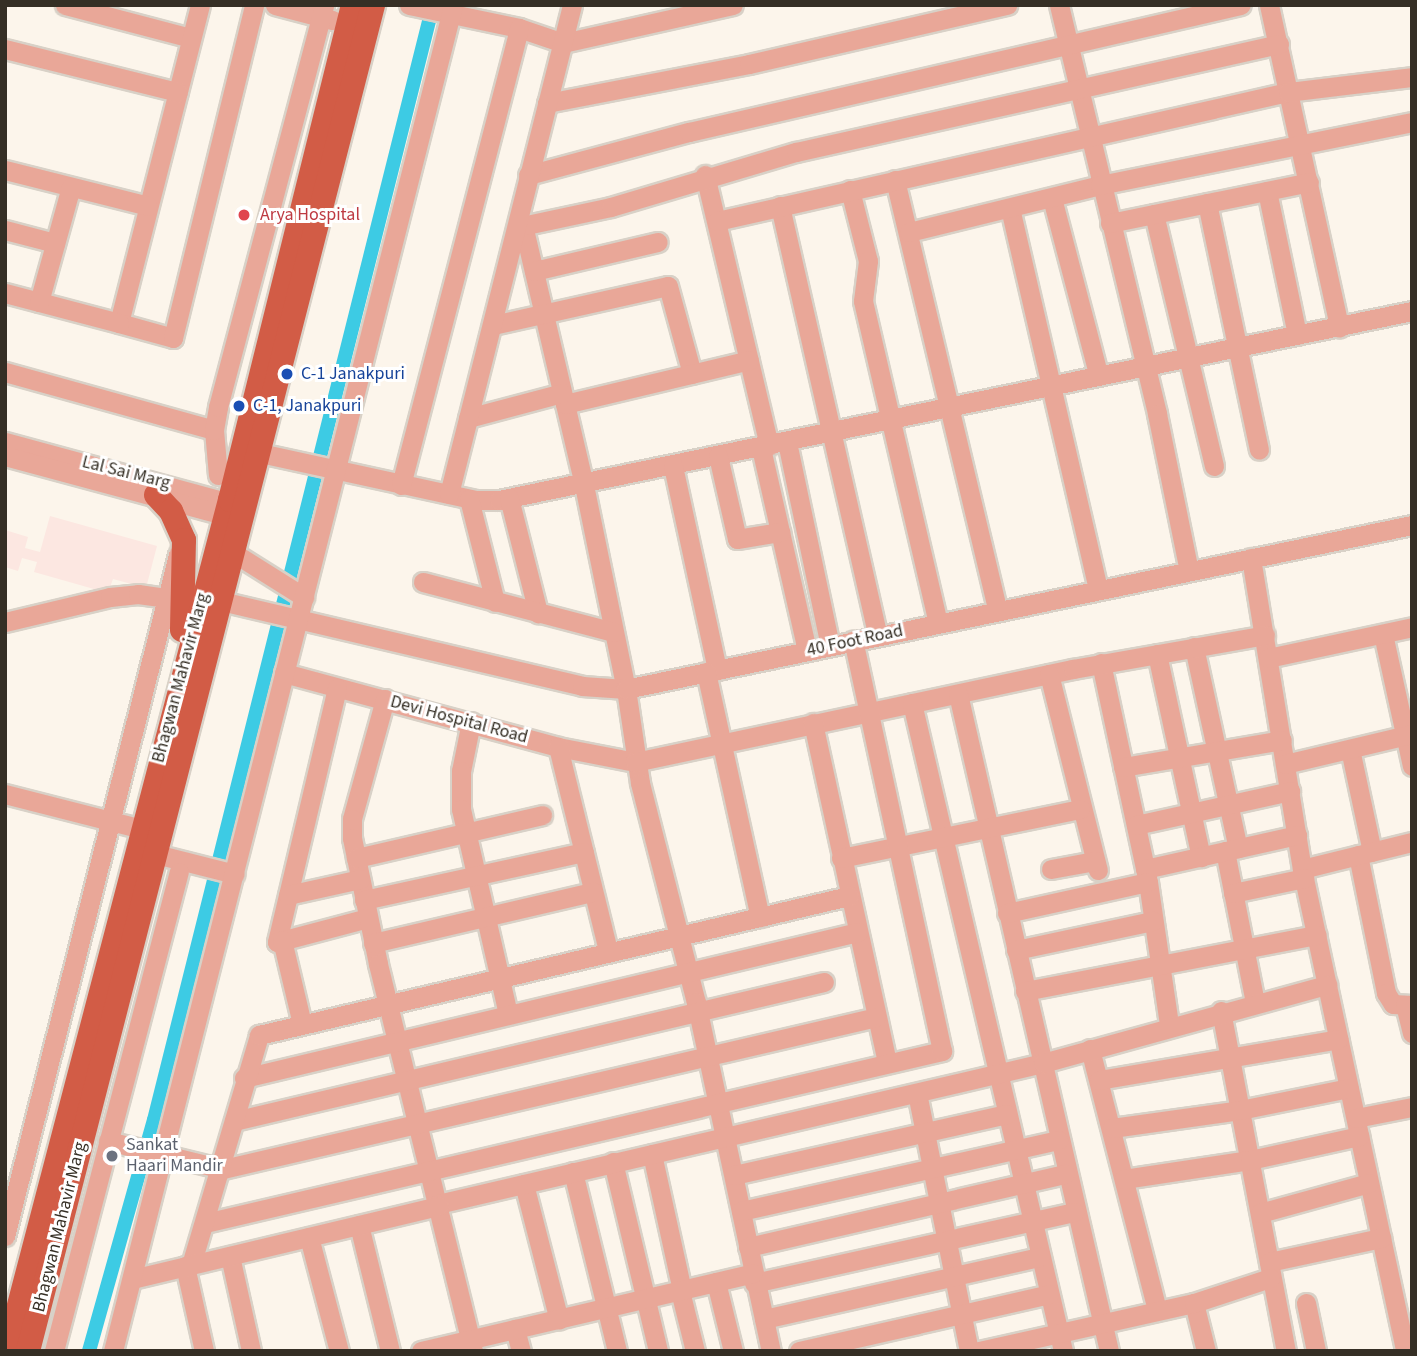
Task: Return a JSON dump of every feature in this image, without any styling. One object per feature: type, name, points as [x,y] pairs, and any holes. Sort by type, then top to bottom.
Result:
[{"type":"main road","name":"Bhagwan Mahavir Marg","points":[[251,453],[373,5]]},
{"type":"main road","name":"Bhagwan Mahavir Marg","points":[[28,1351],[222,597],[251,453],[350,15]]},
{"type":"main road","points":[[163,490],[184,540],[180,680]]},
{"type":"main road","name":"Bhagwan Mahavir Marg","points":[[7,1351],[180,680],[236,523]]},
{"type":"street","points":[[65,5],[191,38]]},
{"type":"street","points":[[118,323],[200,5]]},
{"type":"street","points":[[5,293],[173,338],[254,5]]},
{"type":"street","points":[[275,5],[350,15]]},
{"type":"street","points":[[449,494],[520,226],[528,175],[572,5]]},
{"type":"street","points":[[414,6],[449,10],[519,28],[563,43],[733,5]]},
{"type":"street","points":[[547,103],[748,64],[1007,5]]},
{"type":"street","points":[[1059,5],[1189,570]]},
{"type":"street","points":[[528,175],[688,132],[1241,5]]},
{"type":"street","points":[[1269,5],[1301,142],[1339,327]]},
{"type":"street","points":[[114,1351],[228,878],[284,673],[331,468],[449,10]]},
{"type":"street","points":[[219,475],[214,430],[322,11]]},
{"type":"street","points":[[401,485],[519,28]]},
{"type":"street","points":[[520,226],[611,207],[705,175],[1279,44]]},
{"type":"street","points":[[5,49],[177,92]]},
{"type":"street","points":[[716,221],[1088,137],[1188,118],[1289,92],[1412,77]]},
{"type":"street","points":[[909,232],[1301,142],[1412,122]]},
{"type":"street","points":[[5,170],[148,206]]},
{"type":"street","points":[[705,175],[749,360],[830,646]]},
{"type":"street","points":[[895,180],[998,611]]},
{"type":"street","points":[[1110,223],[1309,182]]},
{"type":"street","points":[[39,302],[71,187]]},
{"type":"street","points":[[850,190],[867,261],[863,301],[888,419],[938,623]]},
{"type":"street","points":[[1267,191],[1297,335]]},
{"type":"street","points":[[1052,198],[1098,373]]},
{"type":"street","points":[[1208,203],[1259,450]]},
{"type":"street","points":[[780,206],[878,636]]},
{"type":"street","points":[[1010,208],[1053,383],[1098,590]]},
{"type":"street","points":[[1154,214],[1214,466]]},
{"type":"street","points":[[520,226],[534,271],[584,485],[626,689],[635,762],[698,1009],[753,1278],[771,1351]]},
{"type":"street","points":[[5,230],[55,243]]},
{"type":"street","points":[[534,271],[658,242]]},
{"type":"street","points":[[493,325],[668,286],[692,374]]},
{"type":"street","points":[[163,490],[207,481],[251,453],[470,499],[509,498],[584,485],[1098,373],[1412,312]]},
{"type":"street","points":[[468,418],[692,374],[749,360]]},
{"type":"street","points":[[5,372],[214,430]]},
{"type":"street","name":"Lal Sai Marg","points":[[5,442],[163,490],[236,523],[266,566],[299,600]]},
{"type":"street","points":[[772,445],[780,531],[807,651]]},
{"type":"street","points":[[718,456],[737,539],[780,531]]},
{"type":"street","name":"Lal Sai Marg","points":[[5,457],[163,490]]},
{"type":"street","points":[[673,466],[711,671],[720,741],[760,917]]},
{"type":"street","points":[[509,498],[538,613]]},
{"type":"street","points":[[470,499],[495,601]]},
{"type":"street","name":"40 Foot Road","points":[[222,597],[255,603],[299,600],[582,687],[626,689],[1412,525]]},
{"type":"street","points":[[5,1236],[11,1185],[111,821],[166,598],[184,540]]},
{"type":"street","points":[[1251,558],[1303,874],[1405,1351]]},
{"type":"street","points":[[423,582],[614,632]]},
{"type":"street","points":[[5,622],[110,597],[138,594],[166,598]]},
{"type":"street","points":[[1268,658],[1412,627]]},
{"type":"street","points":[[1383,634],[1408,735],[1412,766]]},
{"type":"street","points":[[635,762],[720,741],[1101,663],[1265,635]]},
{"type":"street","points":[[205,1223],[942,1049],[853,641]]},
{"type":"street","points":[[1194,647],[1228,804],[1233,893],[1255,1002]]},
{"type":"street","points":[[1157,653],[1201,857]]},
{"type":"street","points":[[1101,663],[1146,876],[1169,1025]]},
{"type":"street","name":"Devi Hospital Road","points":[[284,673],[558,747],[635,762]]},
{"type":"street","points":[[1049,674],[1080,809],[1097,866],[1051,869]]},
{"type":"street","points":[[337,688],[277,942],[366,909],[475,875],[584,852]]},
{"type":"street","points":[[958,694],[1043,1063],[1065,1174],[1108,1351]]},
{"type":"street","points":[[385,699],[352,819],[356,858],[373,943],[471,1345]]},
{"type":"street","points":[[912,703],[996,1074],[1063,1351]]},
{"type":"street","points":[[471,722],[459,790],[465,834],[509,1014]]},
{"type":"street","points":[[813,723],[887,1062]]},
{"type":"street","points":[[1285,764],[1408,735]]},
{"type":"street","points":[[1123,767],[1282,740]]},
{"type":"street","points":[[558,747],[608,950]]},
{"type":"street","points":[[1350,748],[1386,993],[1393,1004],[1409,1005],[1412,1033]]},
{"type":"street","points":[[1136,825],[1290,790]]},
{"type":"street","points":[[5,794],[142,829]]},
{"type":"street","points":[[841,858],[1080,809]]},
{"type":"street","points":[[356,858],[542,816]]},
{"type":"street","points":[[1007,913],[1146,876],[1201,857],[1297,835]]},
{"type":"street","points":[[1233,893],[1303,874],[1365,853],[1412,842]]},
{"type":"street","points":[[155,860],[228,878]]},
{"type":"street","points":[[54,1351],[113,1142],[185,869]]},
{"type":"street","points":[[288,895],[360,879]]},
{"type":"street","points":[[373,943],[593,892]]},
{"type":"street","points":[[204,1351],[188,1265],[223,1169],[256,1036],[608,950],[849,896]]},
{"type":"street","points":[[1016,950],[1153,921]]},
{"type":"street","points":[[244,1078],[688,970],[858,932]]},
{"type":"street","points":[[1025,990],[1160,967],[1317,935]]},
{"type":"street","points":[[282,940],[302,1024]]},
{"type":"street","points":[[234,1121],[698,1009],[824,982]]},
{"type":"street","points":[[132,1279],[613,1162],[1043,1063],[1169,1025],[1327,985]]},
{"type":"street","points":[[1221,1011],[1286,1351]]},
{"type":"street","points":[[113,1142],[160,1156],[223,1169],[876,1017]]},
{"type":"street","points":[[1099,1080],[1339,1039]]},
{"type":"street","points":[[1090,1049],[1157,1310]]},
{"type":"street","points":[[1112,1128],[1240,1110],[1349,1088]]},
{"type":"street","points":[[917,1093],[970,1351]]},
{"type":"street","points":[[1124,1179],[1250,1160],[1412,1107]]},
{"type":"street","points":[[734,1175],[1006,1114]]},
{"type":"street","points":[[741,1211],[932,1171],[1058,1140]]},
{"type":"street","points":[[652,1154],[695,1351]]},
{"type":"street","points":[[613,1162],[658,1351]]},
{"type":"street","points":[[573,1172],[617,1351]]},
{"type":"street","points":[[748,1247],[1065,1174]]},
{"type":"street","points":[[1260,1213],[1369,1182]]},
{"type":"street","points":[[524,1184],[559,1320]]},
{"type":"street","points":[[11,1185],[47,1195]]},
{"type":"street","points":[[429,1350],[471,1345],[515,1329],[716,1282],[753,1278],[946,1241],[1074,1212]]},
{"type":"street","points":[[359,1225],[390,1351]]},
{"type":"street","points":[[309,1237],[339,1351]]},
{"type":"street","points":[[979,1351],[1101,1321],[1194,1303],[1269,1270],[1381,1238]]},
{"type":"street","points":[[230,1256],[251,1351]]},
{"type":"street","points":[[764,1320],[1040,1257]]},
{"type":"street","points":[[716,1282],[733,1351]]},
{"type":"street","points":[[799,1351],[1049,1294]]},
{"type":"street","points":[[1194,1303],[1206,1351]]},
{"type":"street","points":[[1306,1303],[1316,1351]]},
{"type":"street","points":[[515,1329],[521,1351]]},
{"type":"shaded area","points":[[50,516],[157,546],[146,588],[113,579],[108,593],[34,572],[37,562],[22,558],[18,571],[5,567],[5,530],[28,537],[25,548],[40,552]]},
{"type":"waterway","points":[[89,1351],[154,1120],[433,5]]},
{"type":"place","name":"Arya Hospital","points":[[244,215]]},
{"type":"place","name":"C-1 Janakpuri","points":[[287,374]]},
{"type":"place","name":"C-1, Janakpuri","points":[[239,406]]},
{"type":"place","name":"Sankat Haari Mandir","points":[[112,1156]]}]
